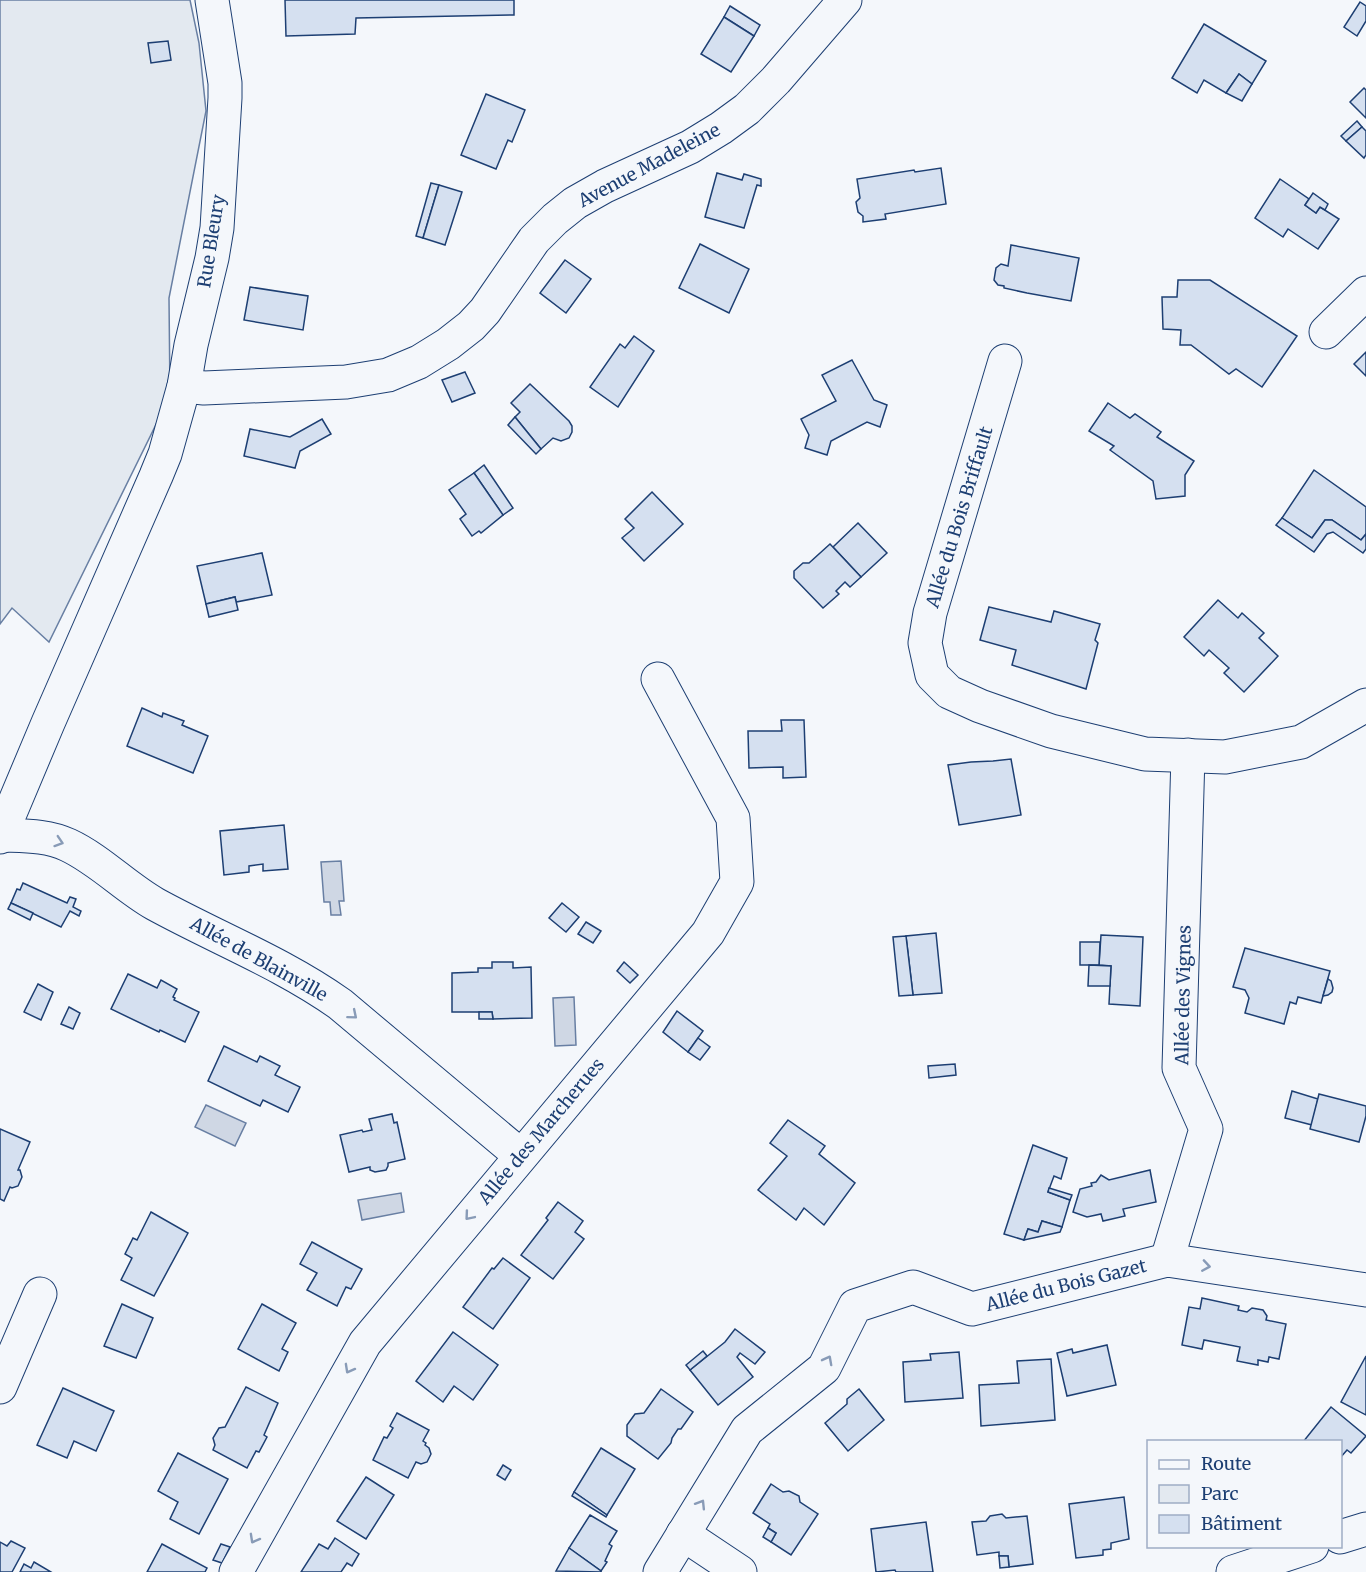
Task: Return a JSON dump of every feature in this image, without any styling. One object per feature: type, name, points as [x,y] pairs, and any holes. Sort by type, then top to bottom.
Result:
[{"type":"street","points":[[0,836],[156,476],[184,386],[191,345],[201,226],[223,136],[225,83],[212,0]]},
{"type":"street","name":"Avenue Madeleine","points":[[184,386],[204,388],[346,382],[388,375],[420,362],[471,326],[485,311],[534,240],[555,219],[575,203],[604,186],[690,147],[747,109],[776,80],[844,0]]},
{"type":"street","points":[[1326,332],[1366,293]]},
{"type":"street","name":"Allée du Bois Briffault","points":[[1005,361],[930,612],[925,643],[932,675],[949,692],[980,706],[1052,731],[1145,754],[1188,755]]},
{"type":"street","name":"Allée des Marcherues","points":[[236,1572],[364,1342],[708,933],[737,882],[733,818],[658,679]]},
{"type":"street","points":[[1188,755],[1225,757],[1301,742],[1366,705]]},
{"type":"street","name":"Allée des Vignes","points":[[1167,1260],[1206,1129],[1179,1068],[1188,755]]},
{"type":"street","name":"Allée de Blainville","points":[[0,836],[37,837],[67,845],[154,903],[314,986],[340,1004],[520,1155]]},
{"type":"street","name":"Allée du Bois Gazet","points":[[660,1572],[747,1430],[824,1368],[855,1306],[913,1287],[972,1309],[1167,1260],[1366,1290]]},
{"type":"street","points":[[0,1387],[40,1294]]},
{"type":"street","points":[[1342,1537],[1366,1529]]},
{"type":"street","points":[[683,1534],[740,1572]]},
{"type":"street","points":[[1233,1572],[1306,1548]]},
{"type":"green space","points":[[0,0],[190,0],[199,43],[206,111],[169,298],[170,396],[49,642],[12,608],[0,624]]},
{"type":"shaded area","points":[[341,861],[344,901],[339,901],[341,915],[331,915],[330,902],[324,902],[321,862]]},
{"type":"shaded area","points":[[574,997],[576,1045],[555,1046],[553,998]]},
{"type":"shaded area","points":[[206,1105],[246,1123],[235,1146],[195,1127]]},
{"type":"shaded area","points":[[401,1193],[404,1212],[362,1220],[358,1200]]},
{"type":"building","points":[[285,0],[514,0],[514,15],[356,18],[355,34],[286,36]]},
{"type":"building","points":[[1360,2],[1366,6],[1366,21],[1357,36],[1344,27]]},
{"type":"building","points":[[730,6],[760,25],[754,36],[724,17]]},
{"type":"building","points":[[724,17],[754,36],[731,72],[701,54]]},
{"type":"building","points":[[1204,24],[1266,61],[1252,84],[1239,74],[1226,93],[1204,80],[1197,93],[1172,78]]},
{"type":"building","points":[[168,41],[171,60],[151,63],[148,43]]},
{"type":"building","points":[[1239,74],[1252,84],[1242,101],[1226,93]]},
{"type":"building","points":[[1364,88],[1366,90],[1366,118],[1350,102]]},
{"type":"building","points":[[486,94],[525,110],[512,142],[508,140],[496,169],[461,155]]},
{"type":"building","points":[[1357,121],[1362,127],[1346,141],[1341,136]]},
{"type":"building","points":[[1362,127],[1366,131],[1364,158],[1346,141]]},
{"type":"building","points":[[941,168],[946,204],[885,214],[886,219],[863,222],[863,216],[858,212],[856,202],[860,198],[857,179]]},
{"type":"building","points":[[717,173],[742,180],[744,174],[761,179],[761,186],[757,185],[744,228],[705,217]]},
{"type":"building","points":[[1280,179],[1309,199],[1305,205],[1316,213],[1320,207],[1339,219],[1318,249],[1288,229],[1283,237],[1255,218]]},
{"type":"building","points":[[431,183],[439,185],[423,238],[416,236]]},
{"type":"building","points":[[439,185],[462,192],[445,245],[423,238]]},
{"type":"building","points":[[1313,193],[1328,204],[1325,210],[1320,207],[1316,213],[1305,205]]},
{"type":"building","points":[[700,244],[749,269],[729,313],[679,288]]},
{"type":"building","points":[[1011,245],[1079,258],[1071,301],[998,285],[994,280],[996,268],[1001,264],[1008,266]]},
{"type":"building","points":[[565,260],[591,279],[566,313],[540,293]]},
{"type":"building","points":[[1178,280],[1210,280],[1297,336],[1262,387],[1236,369],[1229,374],[1191,345],[1180,345],[1181,330],[1163,329],[1162,297],[1177,297]]},
{"type":"building","points":[[250,287],[308,296],[303,330],[244,320]]},
{"type":"building","points":[[634,336],[654,351],[618,407],[590,387],[620,344],[625,348]]},
{"type":"building","points":[[1366,352],[1366,376],[1354,364]]},
{"type":"building","points":[[852,360],[874,400],[887,405],[880,427],[867,422],[831,441],[827,455],[805,448],[809,435],[801,419],[836,401],[822,375]]},
{"type":"building","points":[[465,372],[475,393],[452,402],[442,380]]},
{"type":"building","points":[[530,384],[569,421],[572,432],[569,438],[561,441],[553,438],[541,449],[515,417],[520,412],[511,403]]},
{"type":"building","points":[[1108,403],[1130,418],[1135,414],[1161,432],[1157,437],[1194,461],[1185,475],[1185,496],[1156,499],[1153,481],[1110,450],[1114,446],[1089,431]]},
{"type":"building","points":[[515,417],[541,449],[536,454],[508,425]]},
{"type":"building","points":[[322,419],[331,434],[300,451],[295,468],[244,456],[250,429],[290,437]]},
{"type":"building","points":[[484,465],[513,508],[503,515],[474,473]]},
{"type":"building","points":[[1314,470],[1366,507],[1366,534],[1361,540],[1332,520],[1325,520],[1312,538],[1282,518]]},
{"type":"building","points":[[474,473],[503,515],[481,533],[479,531],[472,536],[460,519],[466,514],[449,490]]},
{"type":"building","points":[[652,492],[683,524],[644,561],[622,538],[634,528],[625,519]]},
{"type":"building","points":[[1282,518],[1312,538],[1325,520],[1332,520],[1361,540],[1366,534],[1366,549],[1363,553],[1333,532],[1327,534],[1314,552],[1276,525]]},
{"type":"building","points":[[858,523],[887,553],[861,577],[833,547]]},
{"type":"building","points":[[830,544],[861,577],[850,587],[845,582],[836,591],[839,594],[823,608],[794,578],[794,571],[803,563],[809,563]]},
{"type":"building","points":[[262,553],[272,595],[236,602],[235,597],[206,604],[197,566]]},
{"type":"building","points":[[235,597],[238,610],[209,617],[206,604]]},
{"type":"building","points":[[1218,600],[1238,618],[1242,613],[1264,633],[1259,638],[1278,656],[1244,692],[1224,673],[1229,668],[1209,650],[1204,656],[1184,637]]},
{"type":"building","points":[[989,607],[1051,622],[1054,611],[1100,624],[1095,640],[1098,643],[1086,689],[1012,665],[1016,650],[980,640]]},
{"type":"building","points":[[142,708],[162,717],[163,713],[184,721],[182,725],[208,736],[193,773],[127,746]]},
{"type":"building","points":[[781,720],[804,720],[806,777],[783,778],[783,767],[749,768],[748,731],[782,731]]},
{"type":"building","points":[[1011,759],[1021,815],[959,825],[948,765]]},
{"type":"building","points":[[284,825],[288,869],[263,871],[263,864],[249,866],[249,872],[224,875],[220,831]]},
{"type":"building","points":[[23,883],[67,903],[70,897],[76,899],[73,907],[81,911],[79,916],[70,911],[61,927],[11,903],[17,889],[20,890]]},
{"type":"building","points":[[11,903],[33,913],[30,920],[8,909]]},
{"type":"building","points":[[562,903],[579,917],[566,932],[549,918]]},
{"type":"building","points":[[586,922],[601,931],[593,943],[578,934]]},
{"type":"building","points":[[936,933],[942,993],[913,995],[906,936]]},
{"type":"building","points":[[1101,935],[1143,937],[1140,1006],[1109,1004],[1111,966],[1099,965]]},
{"type":"building","points":[[906,936],[913,995],[899,996],[893,937]]},
{"type":"building","points":[[1080,942],[1100,942],[1099,965],[1080,965]]},
{"type":"building","points":[[1245,948],[1330,971],[1321,1003],[1298,997],[1296,1004],[1290,1002],[1284,1024],[1245,1013],[1249,998],[1245,990],[1233,987]]},
{"type":"building","points":[[492,962],[513,962],[513,968],[531,967],[532,1018],[493,1019],[492,1012],[452,1012],[452,973],[478,972],[478,968],[492,968]]},
{"type":"building","points":[[624,962],[638,975],[630,983],[617,971]]},
{"type":"building","points":[[1089,965],[1111,966],[1110,986],[1088,986]]},
{"type":"building","points":[[128,974],[157,988],[161,980],[177,989],[174,1000],[199,1012],[185,1042],[111,1009]]},
{"type":"building","points":[[1328,979],[1331,981],[1332,992],[1323,996]]},
{"type":"building","points":[[38,984],[53,992],[41,1020],[24,1012]]},
{"type":"building","points":[[69,1007],[80,1013],[73,1029],[61,1024]]},
{"type":"building","points":[[677,1011],[703,1031],[688,1052],[663,1032]]},
{"type":"building","points":[[479,1012],[492,1012],[493,1019],[479,1019]]},
{"type":"building","points":[[698,1038],[710,1047],[700,1060],[688,1052]]},
{"type":"building","points":[[224,1046],[257,1062],[260,1056],[280,1066],[275,1075],[300,1087],[288,1112],[263,1100],[260,1106],[208,1081]]},
{"type":"building","points":[[955,1064],[956,1075],[929,1078],[928,1066]]},
{"type":"building","points":[[1292,1091],[1318,1099],[1312,1125],[1285,1118]]},
{"type":"building","points":[[1319,1094],[1366,1106],[1366,1116],[1359,1142],[1310,1129]]},
{"type":"building","points":[[392,1114],[394,1123],[397,1122],[405,1159],[388,1163],[386,1170],[375,1172],[370,1170],[370,1167],[349,1172],[340,1135],[372,1130],[369,1119]]},
{"type":"building","points":[[788,1120],[825,1146],[819,1154],[855,1183],[824,1225],[804,1208],[796,1220],[758,1190],[787,1156],[770,1143]]},
{"type":"building","points":[[0,1129],[30,1142],[18,1170],[22,1177],[18,1186],[10,1187],[4,1201],[0,1199]]},
{"type":"building","points":[[1033,1145],[1067,1158],[1061,1179],[1054,1176],[1048,1192],[1070,1200],[1062,1227],[1042,1221],[1038,1232],[1028,1229],[1024,1240],[1004,1234]]},
{"type":"building","points":[[1150,1170],[1156,1202],[1123,1209],[1125,1216],[1103,1221],[1101,1214],[1087,1217],[1073,1212],[1080,1189],[1092,1186],[1091,1183],[1096,1182],[1101,1175],[1109,1180]]},
{"type":"building","points":[[1049,1188],[1072,1195],[1070,1200],[1048,1192]]},
{"type":"building","points":[[558,1202],[583,1221],[575,1232],[584,1239],[553,1279],[521,1255],[548,1220],[546,1218]]},
{"type":"building","points":[[151,1212],[188,1233],[154,1296],[121,1280],[132,1258],[125,1254],[133,1238],[137,1240]]},
{"type":"building","points":[[1042,1221],[1062,1227],[1060,1232],[1024,1240],[1028,1229],[1038,1232]]},
{"type":"building","points":[[312,1242],[362,1269],[351,1289],[346,1287],[337,1306],[307,1290],[317,1273],[300,1264]]},
{"type":"building","points":[[503,1258],[530,1278],[493,1329],[463,1307],[492,1268],[494,1269]]},
{"type":"building","points":[[1202,1298],[1239,1306],[1238,1310],[1247,1312],[1252,1308],[1263,1310],[1267,1316],[1266,1320],[1286,1324],[1279,1359],[1269,1357],[1268,1362],[1258,1360],[1258,1365],[1237,1361],[1240,1347],[1204,1340],[1202,1349],[1182,1345],[1189,1307],[1200,1309]]},
{"type":"building","points":[[122,1304],[153,1318],[136,1358],[104,1346]]},
{"type":"building","points":[[262,1304],[296,1323],[282,1349],[288,1352],[279,1371],[238,1349]]},
{"type":"building","points":[[735,1329],[765,1352],[755,1364],[740,1353],[737,1357],[753,1377],[718,1405],[690,1370],[725,1342]]},
{"type":"building","points":[[453,1332],[498,1365],[473,1400],[454,1386],[443,1402],[416,1381]]},
{"type":"building","points":[[1107,1345],[1116,1385],[1067,1396],[1057,1353],[1072,1349],[1073,1353]]},
{"type":"building","points":[[703,1351],[707,1356],[690,1370],[686,1365]]},
{"type":"building","points":[[959,1352],[963,1398],[905,1402],[903,1362],[931,1360],[930,1354]]},
{"type":"building","points":[[1366,1356],[1366,1415],[1341,1402]]},
{"type":"building","points":[[1051,1359],[1055,1420],[981,1426],[979,1385],[1019,1383],[1017,1361]]},
{"type":"building","points":[[246,1387],[278,1403],[264,1435],[267,1437],[247,1468],[213,1450],[215,1445],[213,1438],[219,1428],[225,1427]]},
{"type":"building","points":[[63,1388],[114,1411],[96,1451],[74,1441],[67,1458],[37,1445]]},
{"type":"building","points":[[661,1389],[693,1412],[681,1429],[678,1429],[671,1443],[658,1459],[627,1436],[627,1425],[635,1414],[644,1413]]},
{"type":"building","points":[[859,1389],[884,1420],[848,1451],[825,1423],[847,1404],[847,1399]]},
{"type":"building","points":[[1331,1407],[1366,1436],[1351,1453],[1347,1450],[1342,1456],[1342,1440],[1305,1440]]},
{"type":"building","points":[[397,1413],[429,1430],[423,1441],[431,1454],[427,1462],[421,1464],[416,1462],[408,1478],[373,1460],[384,1437],[387,1438],[393,1428],[390,1426]]},
{"type":"building","points":[[601,1448],[635,1469],[607,1515],[574,1492]]},
{"type":"building","points":[[178,1453],[228,1479],[199,1534],[170,1519],[178,1502],[158,1491]]},
{"type":"building","points":[[503,1465],[511,1470],[505,1480],[497,1475]]},
{"type":"building","points":[[366,1477],[394,1495],[366,1539],[337,1521]]},
{"type":"building","points":[[771,1484],[783,1492],[789,1491],[799,1496],[800,1502],[818,1514],[791,1555],[771,1542],[776,1533],[768,1528],[770,1524],[753,1513]]},
{"type":"building","points":[[574,1492],[607,1515],[606,1517],[572,1496]]},
{"type":"building","points":[[1124,1497],[1129,1539],[1111,1543],[1111,1549],[1103,1550],[1103,1555],[1076,1558],[1069,1504]]},
{"type":"building","points":[[1002,1514],[1006,1518],[1027,1516],[1033,1564],[1009,1567],[1008,1556],[999,1556],[999,1552],[977,1555],[972,1522],[986,1521],[990,1516]]},
{"type":"building","points":[[590,1515],[617,1531],[609,1544],[612,1546],[605,1561],[607,1562],[601,1571],[569,1548]]},
{"type":"building","points":[[926,1522],[933,1572],[896,1572],[895,1570],[876,1572],[871,1529]]},
{"type":"building","points":[[768,1528],[776,1533],[771,1542],[763,1537]]},
{"type":"building","points":[[335,1538],[359,1554],[352,1566],[347,1563],[341,1572],[301,1572],[319,1544],[328,1549]]},
{"type":"building","points":[[11,1541],[25,1548],[12,1572],[0,1572],[0,1542],[7,1546]]},
{"type":"building","points":[[162,1544],[207,1568],[205,1572],[147,1572]]},
{"type":"building","points":[[221,1544],[230,1547],[222,1563],[213,1560]]},
{"type":"building","points":[[569,1548],[601,1571],[601,1572],[556,1571]]},
{"type":"building","points":[[999,1556],[1008,1556],[1009,1567],[1000,1568]]},
{"type":"building","points":[[34,1562],[51,1572],[20,1572],[24,1564],[31,1568]]}]
